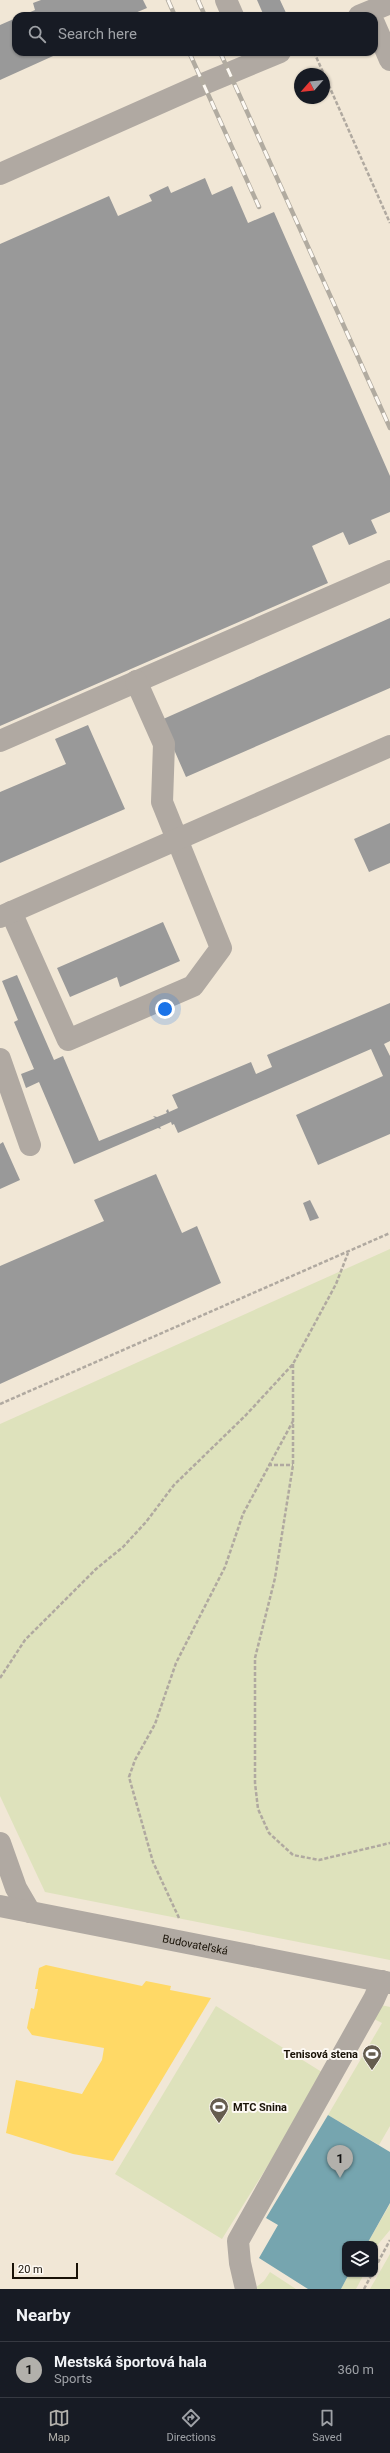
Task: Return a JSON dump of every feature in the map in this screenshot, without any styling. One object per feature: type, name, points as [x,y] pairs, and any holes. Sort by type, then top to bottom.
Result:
[{"type":"street","points":[[226,0],[231,12]]},
{"type":"street","points":[[370,12],[390,3]]},
{"type":"street","points":[[378,34],[390,60]]},
{"type":"street","points":[[0,174],[196,86],[251,58]]},
{"type":"street","points":[[0,741],[390,571]]},
{"type":"street","points":[[136,681],[164,744],[162,802],[176,839],[221,948],[193,986],[68,1040],[6,915],[176,839],[390,746]]},
{"type":"street","points":[[0,1059],[30,1145]]},
{"type":"street","points":[[0,1843],[16,1888],[30,1912]]},
{"type":"street","name":"Budovateľská","points":[[0,1906],[386,1982]]},
{"type":"street","points":[[246,2289],[240,2263],[238,2241],[374,1999],[386,1982]]},
{"type":"path","points":[[316,56],[390,223]]},
{"type":"path","points":[[0,1404],[348,1254],[390,1234]]},
{"type":"path","points":[[0,1678],[25,1640],[96,1569],[123,1547],[146,1522],[174,1485],[246,1415],[293,1364],[336,1284],[348,1254]]},
{"type":"path","points":[[293,1364],[292,1465],[275,1578],[255,1658],[255,1783],[258,1809],[269,1833],[293,1855],[319,1860],[390,1843]]},
{"type":"path","points":[[179,1918],[153,1862],[129,1777],[135,1760],[155,1724],[176,1662],[225,1566],[243,1514],[293,1420]]},
{"type":"path","points":[[268,1465],[292,1465]]},
{"type":"path","points":[[378,2262],[390,2240]]},
{"type":"path","points":[[364,2289],[370,2277]]},
{"type":"green space","points":[[390,1249],[390,1960],[45,1892],[0,1796],[0,1424]]},
{"type":"green space","name":"Tenisová stena","points":[[381,2005],[390,2007],[390,2126],[379,2145],[328,2115],[382,2023],[374,2019]]},
{"type":"green space","name":"MTC Snina","points":[[216,2006],[325,2074],[222,2239],[115,2174]]},
{"type":"green space","points":[[390,2204],[390,2230],[378,2244],[378,2241],[369,2241]]},
{"type":"green space","points":[[390,2254],[390,2289],[370,2289]]},
{"type":"green space","points":[[270,2272],[296,2289],[254,2289],[264,2281]]},
{"type":"green space","points":[[347,2277],[362,2277],[356,2289],[341,2289]]},
{"type":"building: Homes","points":[[46,1965],[142,1986],[146,1981],[171,1986],[170,1990],[211,1998],[113,2161],[73,2154],[6,2133],[16,2080],[82,2094],[102,2060],[104,2048],[32,2035],[27,2028],[31,2008],[34,2009],[38,1989],[35,1989],[39,1968]]},
{"type":"building: Public","points":[[328,2115],[390,2152],[390,2203],[369,2241],[342,2241],[342,2277],[347,2277],[341,2289],[308,2289],[259,2258],[278,2225],[266,2218]]},
{"type":"building: Industry","points":[[41,0],[143,0],[147,8],[138,12],[30,12],[35,10],[33,3]]},
{"type":"building: Industry","points":[[257,0],[280,0],[286,12],[262,12]]},
{"type":"building: Industry","points":[[12,20],[12,56],[53,56],[0,80],[0,25]]},
{"type":"building: Industry","points":[[205,178],[212,195],[232,186],[248,223],[274,212],[390,476],[390,512],[371,520],[377,533],[349,545],[343,532],[312,546],[328,583],[0,726],[0,244],[109,196],[118,216],[152,201],[149,195],[168,186],[171,193]]},
{"type":"building: Industry","points":[[390,618],[390,688],[186,777],[161,720]]},
{"type":"building: Industry","points":[[88,725],[125,809],[0,863],[0,792],[66,764],[55,739]]},
{"type":"building: Industry","points":[[390,823],[390,863],[369,872],[354,839]]},
{"type":"building: Industry","points":[[163,922],[180,961],[120,987],[117,977],[70,997],[57,968]]},
{"type":"building: Industry","points":[[17,975],[54,1060],[63,1056],[99,1141],[155,1118],[153,1116],[157,1117],[167,1113],[166,1111],[168,1109],[169,1112],[178,1108],[172,1095],[251,1062],[256,1074],[272,1067],[267,1055],[390,1003],[390,1041],[384,1044],[390,1056],[390,1134],[318,1165],[296,1115],[383,1076],[371,1049],[178,1133],[174,1124],[172,1125],[171,1122],[160,1127],[161,1129],[158,1128],[74,1164],[39,1082],[26,1088],[21,1074],[34,1069],[14,1022],[18,1020],[2,981]]},
{"type":"building: Industry","points":[[3,1142],[20,1180],[0,1189],[0,1144]]},
{"type":"building: Industry","points":[[156,1174],[182,1233],[197,1226],[221,1283],[0,1384],[0,1266],[104,1221],[94,1200]]},
{"type":"building: Industry","points":[[310,1200],[319,1218],[310,1221],[303,1203]]},
{"type":"railway","points":[[168,0],[173,12]]},
{"type":"railway","points":[[198,0],[203,12]]},
{"type":"railway","points":[[191,56],[259,207]]},
{"type":"railway","points":[[222,56],[390,428]]},
{"type":"place","name":"Tenisová stena","points":[[372,2071]]},
{"type":"place","name":"MTC Snina","points":[[219,2124]]},
{"type":"place","name":"Mestská športová hala","points":[[340,2178]]}]
